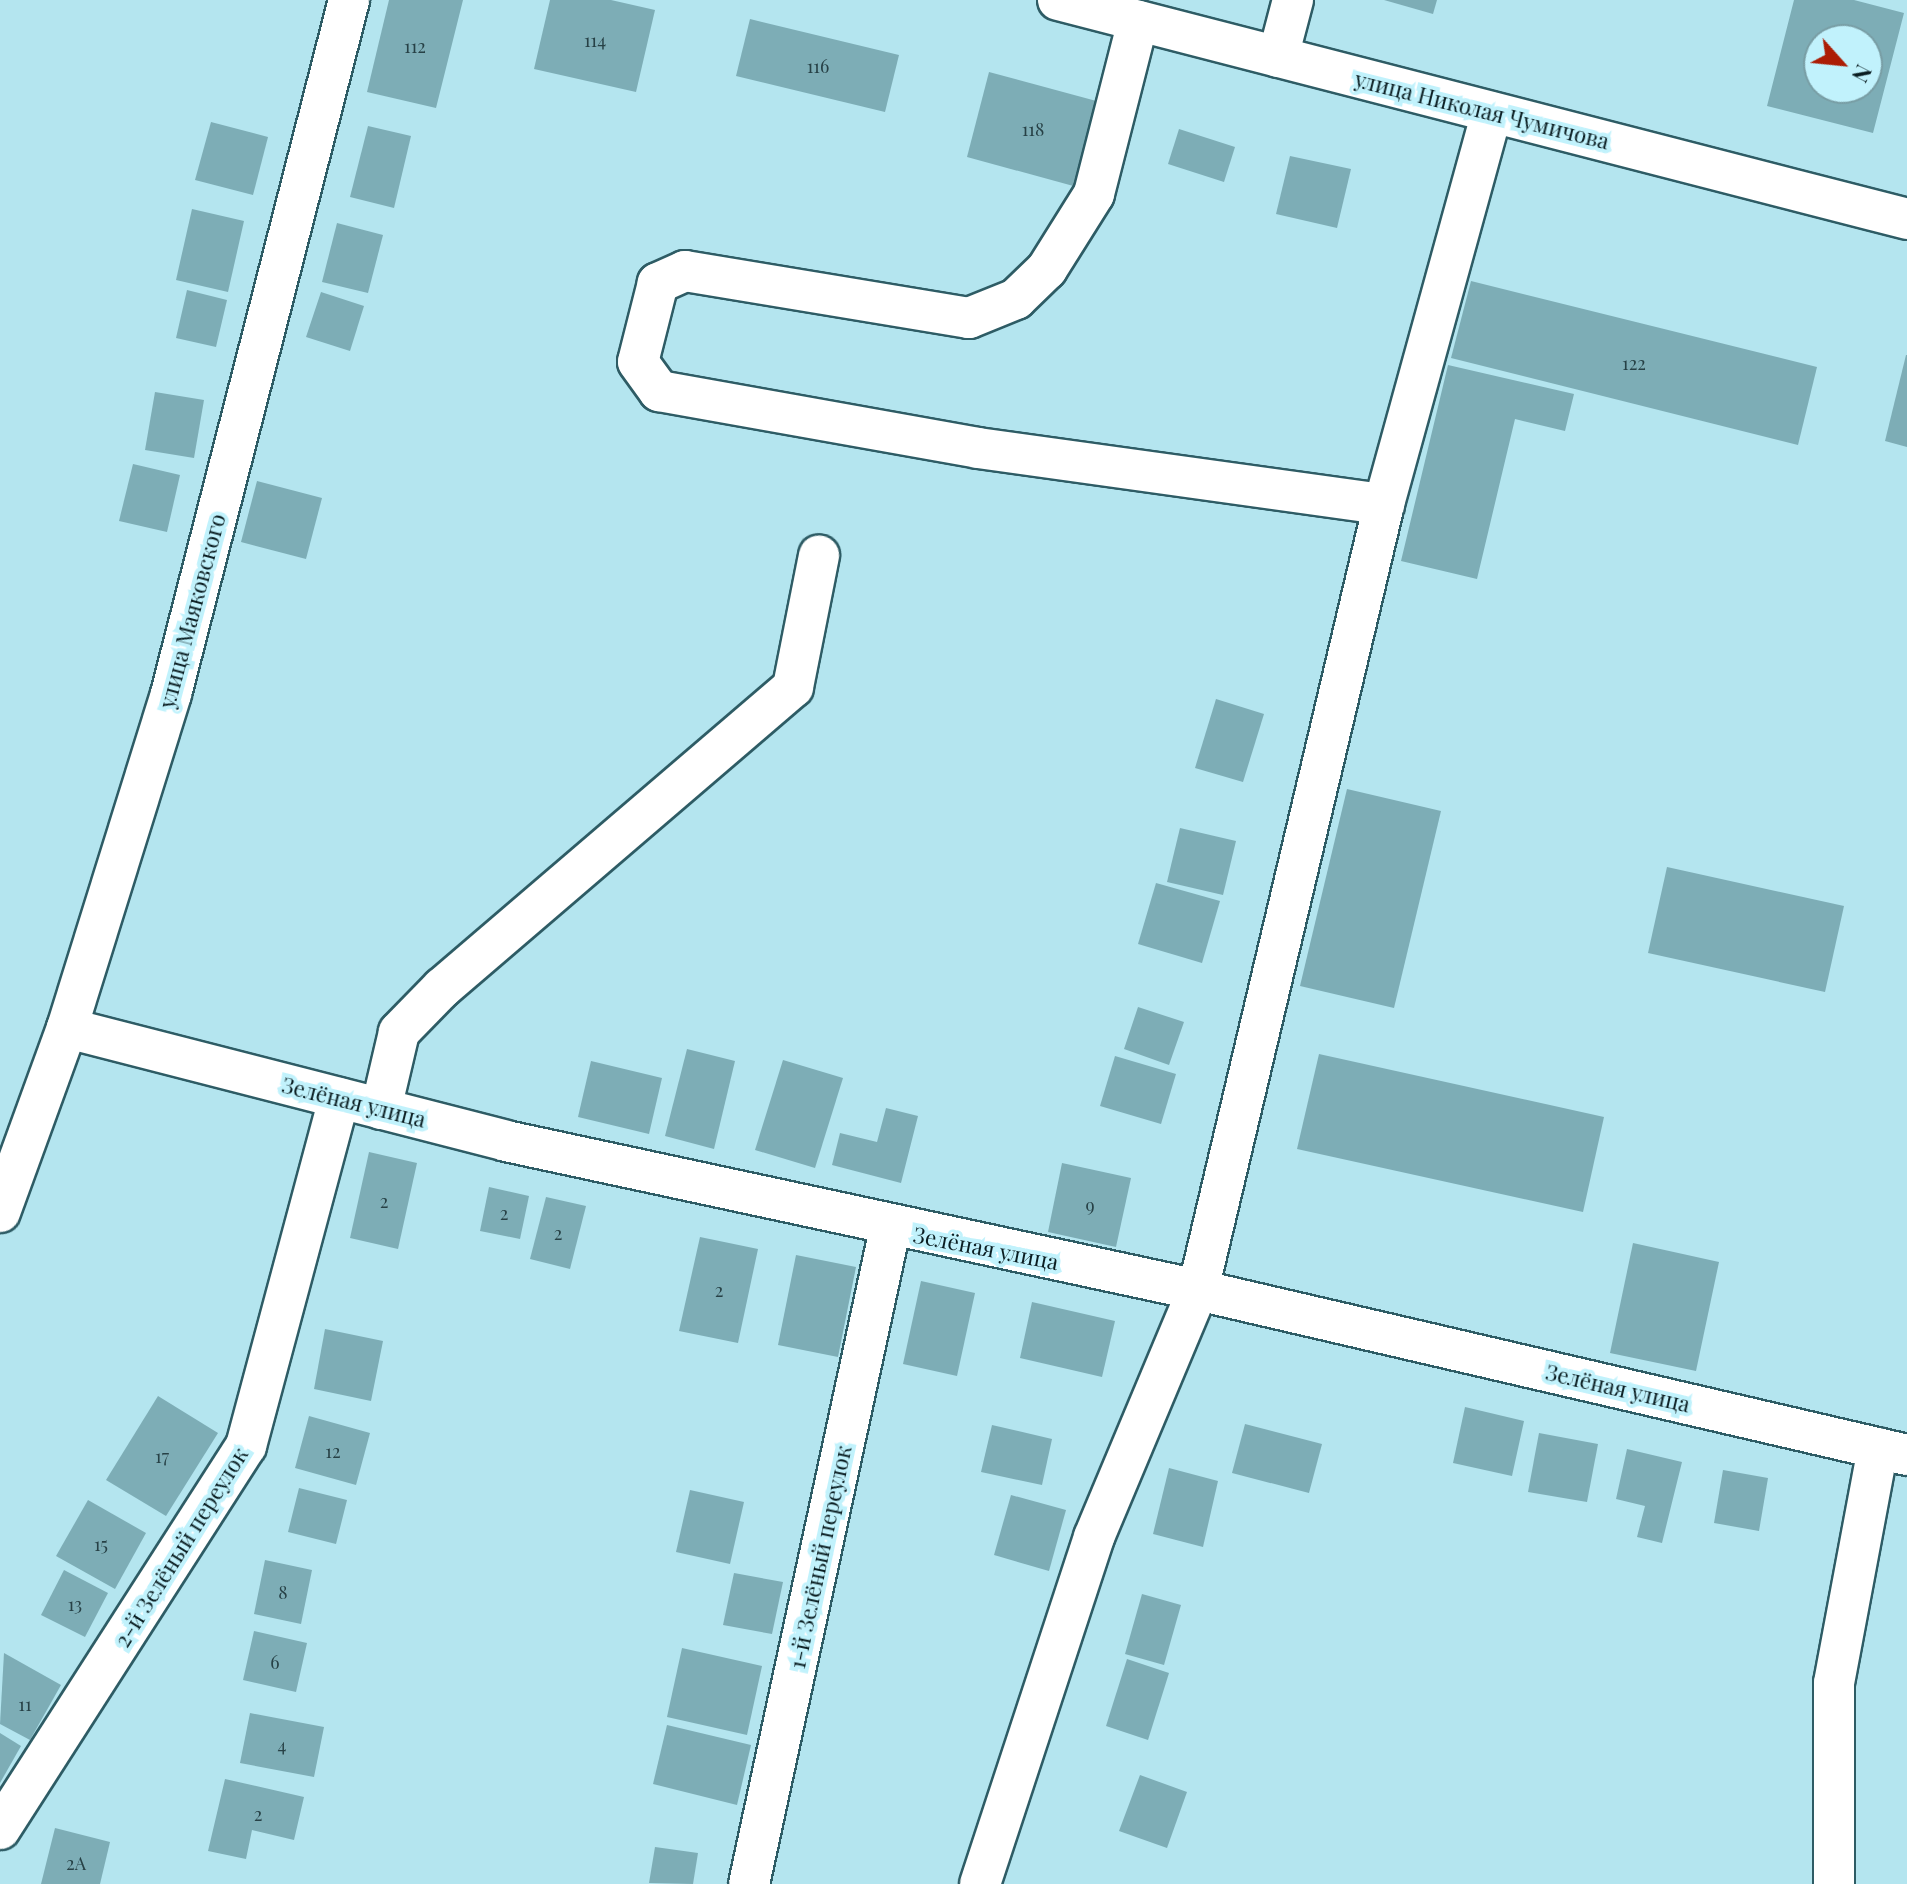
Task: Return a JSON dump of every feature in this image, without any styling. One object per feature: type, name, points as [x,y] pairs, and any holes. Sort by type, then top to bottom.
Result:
[{"type":"street","name":"улица Маяковского","points":[[0,1212],[67,1028],[171,694],[349,0]]},
{"type":"street","name":"улица Николая Чумичова","points":[[1058,0],[1907,219]]},
{"type":"street","points":[[1278,57],[1293,0]]},
{"type":"street","points":[[1138,21],[1094,194],[1047,269],[1016,299],[969,318],[685,271],[658,283],[638,362],[659,391],[978,448],[1384,504]]},
{"type":"street","points":[[953,1884],[984,1865],[1094,1537],[1198,1290],[1384,504],[1492,113]]},
{"type":"street","points":[[381,1109],[399,1032],[442,988],[793,687],[819,556]]},
{"type":"street","name":"Зелёная улица","points":[[67,1028],[381,1109],[890,1229],[1198,1290],[1893,1452]]},
{"type":"street","name":"2-й Зелёный переулок","points":[[0,1829],[246,1446],[339,1098]]},
{"type":"street","name":"1-й Зелёный переулок","points":[[749,1884],[890,1229]]},
{"type":"street","points":[[1834,1884],[1834,1683],[1893,1452]]},
{"type":"building","points":[[389,0],[463,0],[436,108],[367,92]]},
{"type":"building","points":[[550,0],[611,0],[655,10],[636,92],[534,69]]},
{"type":"building","points":[[1384,0],[1437,0],[1433,14]]},
{"type":"building","points":[[1794,0],[1854,0],[1904,13],[1883,94],[1883,24],[1803,24],[1803,104],[1880,104],[1873,133],[1767,106]]},
{"type":"building","points":[[750,19],[899,55],[885,112],[736,76]]},
{"type":"building","points":[[989,72],[1100,102],[1077,187],[967,157]]},
{"type":"building","points":[[211,122],[268,137],[253,195],[195,180]]},
{"type":"building","points":[[368,126],[411,136],[394,208],[350,197]]},
{"type":"building","points":[[1179,129],[1235,147],[1224,182],[1168,164]]},
{"type":"building","points":[[1290,156],[1351,169],[1337,228],[1276,214]]},
{"type":"building","points":[[192,209],[244,221],[228,292],[176,280]]},
{"type":"building","points":[[337,223],[383,235],[368,293],[322,282]]},
{"type":"building","points":[[1471,281],[1817,367],[1798,445],[1451,358]]},
{"type":"building","points":[[187,290],[227,300],[216,347],[176,338]]},
{"type":"building","points":[[321,292],[364,306],[350,351],[306,337]]},
{"type":"building","points":[[1907,355],[1907,447],[1885,441]]},
{"type":"building","points":[[1448,365],[1574,394],[1565,431],[1515,419],[1477,579],[1401,561]]},
{"type":"building","points":[[155,392],[204,400],[194,458],[145,450]]},
{"type":"building","points":[[133,464],[180,475],[167,532],[119,521]]},
{"type":"building","points":[[257,481],[322,498],[306,559],[241,542]]},
{"type":"building","points":[[1216,699],[1264,714],[1243,782],[1195,768]]},
{"type":"building","points":[[1347,789],[1441,811],[1394,1008],[1300,986]]},
{"type":"building","points":[[1180,828],[1236,841],[1223,895],[1167,882]]},
{"type":"building","points":[[1667,867],[1844,906],[1825,992],[1648,953]]},
{"type":"building","points":[[1156,883],[1220,901],[1202,963],[1138,944]]},
{"type":"building","points":[[1138,1007],[1184,1022],[1169,1065],[1124,1049]]},
{"type":"building","points":[[687,1049],[735,1061],[714,1149],[665,1136]]},
{"type":"building","points":[[1319,1054],[1604,1117],[1583,1212],[1297,1149]]},
{"type":"building","points":[[1115,1056],[1176,1074],[1161,1124],[1100,1106]]},
{"type":"building","points":[[783,1060],[843,1078],[815,1168],[755,1150]]},
{"type":"building","points":[[591,1061],[662,1078],[649,1134],[578,1117]]},
{"type":"building","points":[[886,1108],[918,1116],[901,1183],[832,1165],[840,1133],[877,1142]]},
{"type":"building","points":[[369,1152],[417,1163],[398,1249],[350,1238]]},
{"type":"building","points":[[1062,1163],[1131,1178],[1116,1247],[1048,1232]]},
{"type":"building","points":[[489,1187],[529,1196],[520,1239],[480,1231]]},
{"type":"building","points":[[546,1197],[586,1206],[570,1269],[530,1259]]},
{"type":"building","points":[[700,1237],[758,1249],[738,1343],[679,1331]]},
{"type":"building","points":[[1633,1243],[1719,1262],[1696,1371],[1610,1353]]},
{"type":"building","points":[[796,1255],[856,1267],[838,1357],[778,1345]]},
{"type":"building","points":[[921,1281],[975,1293],[957,1376],[903,1364]]},
{"type":"building","points":[[1032,1302],[1115,1321],[1102,1377],[1020,1358]]},
{"type":"building","points":[[325,1329],[383,1341],[371,1401],[314,1389]]},
{"type":"building","points":[[158,1396],[218,1433],[166,1516],[106,1480]]},
{"type":"building","points":[[1465,1407],[1524,1421],[1512,1476],[1453,1463]]},
{"type":"building","points":[[309,1416],[370,1433],[356,1485],[295,1468]]},
{"type":"building","points":[[1245,1424],[1322,1444],[1309,1493],[1232,1473]]},
{"type":"building","points":[[992,1425],[1052,1439],[1042,1485],[981,1472]]},
{"type":"building","points":[[1539,1433],[1598,1444],[1587,1502],[1528,1492]]},
{"type":"building","points":[[1627,1449],[1682,1462],[1662,1543],[1637,1537],[1645,1506],[1616,1499]]},
{"type":"building","points":[[1169,1468],[1218,1481],[1203,1547],[1153,1534]]},
{"type":"building","points":[[1723,1470],[1768,1478],[1759,1531],[1714,1523]]},
{"type":"building","points":[[299,1488],[347,1500],[336,1544],[288,1532]]},
{"type":"building","points":[[690,1490],[744,1502],[730,1564],[676,1552]]},
{"type":"building","points":[[1011,1495],[1066,1510],[1049,1571],[994,1555]]},
{"type":"building","points":[[88,1500],[146,1533],[115,1589],[56,1556]]},
{"type":"building","points":[[265,1560],[312,1570],[301,1624],[254,1614]]},
{"type":"building","points":[[64,1570],[108,1593],[85,1637],[41,1615]]},
{"type":"building","points":[[734,1573],[783,1582],[772,1634],[723,1625]]},
{"type":"building","points":[[1142,1594],[1181,1605],[1164,1665],[1125,1654]]},
{"type":"building","points":[[254,1631],[307,1643],[296,1692],[243,1680]]},
{"type":"building","points":[[682,1648],[762,1666],[747,1735],[667,1717]]},
{"type":"building","points":[[4,1653],[61,1685],[30,1740],[0,1724]]},
{"type":"building","points":[[1127,1659],[1169,1673],[1148,1740],[1106,1726]]},
{"type":"building","points":[[250,1713],[324,1727],[314,1777],[240,1763]]},
{"type":"building","points":[[667,1725],[751,1745],[737,1805],[653,1784]]},
{"type":"building","points":[[0,1733],[21,1746],[0,1783]]},
{"type":"building","points":[[1140,1775],[1187,1792],[1167,1848],[1119,1831]]},
{"type":"building","points":[[225,1779],[304,1797],[294,1840],[252,1830],[246,1859],[208,1851]]},
{"type":"building","points":[[55,1828],[110,1842],[100,1884],[41,1884]]},
{"type":"building","points":[[655,1847],[698,1853],[693,1884],[649,1883]]}]
